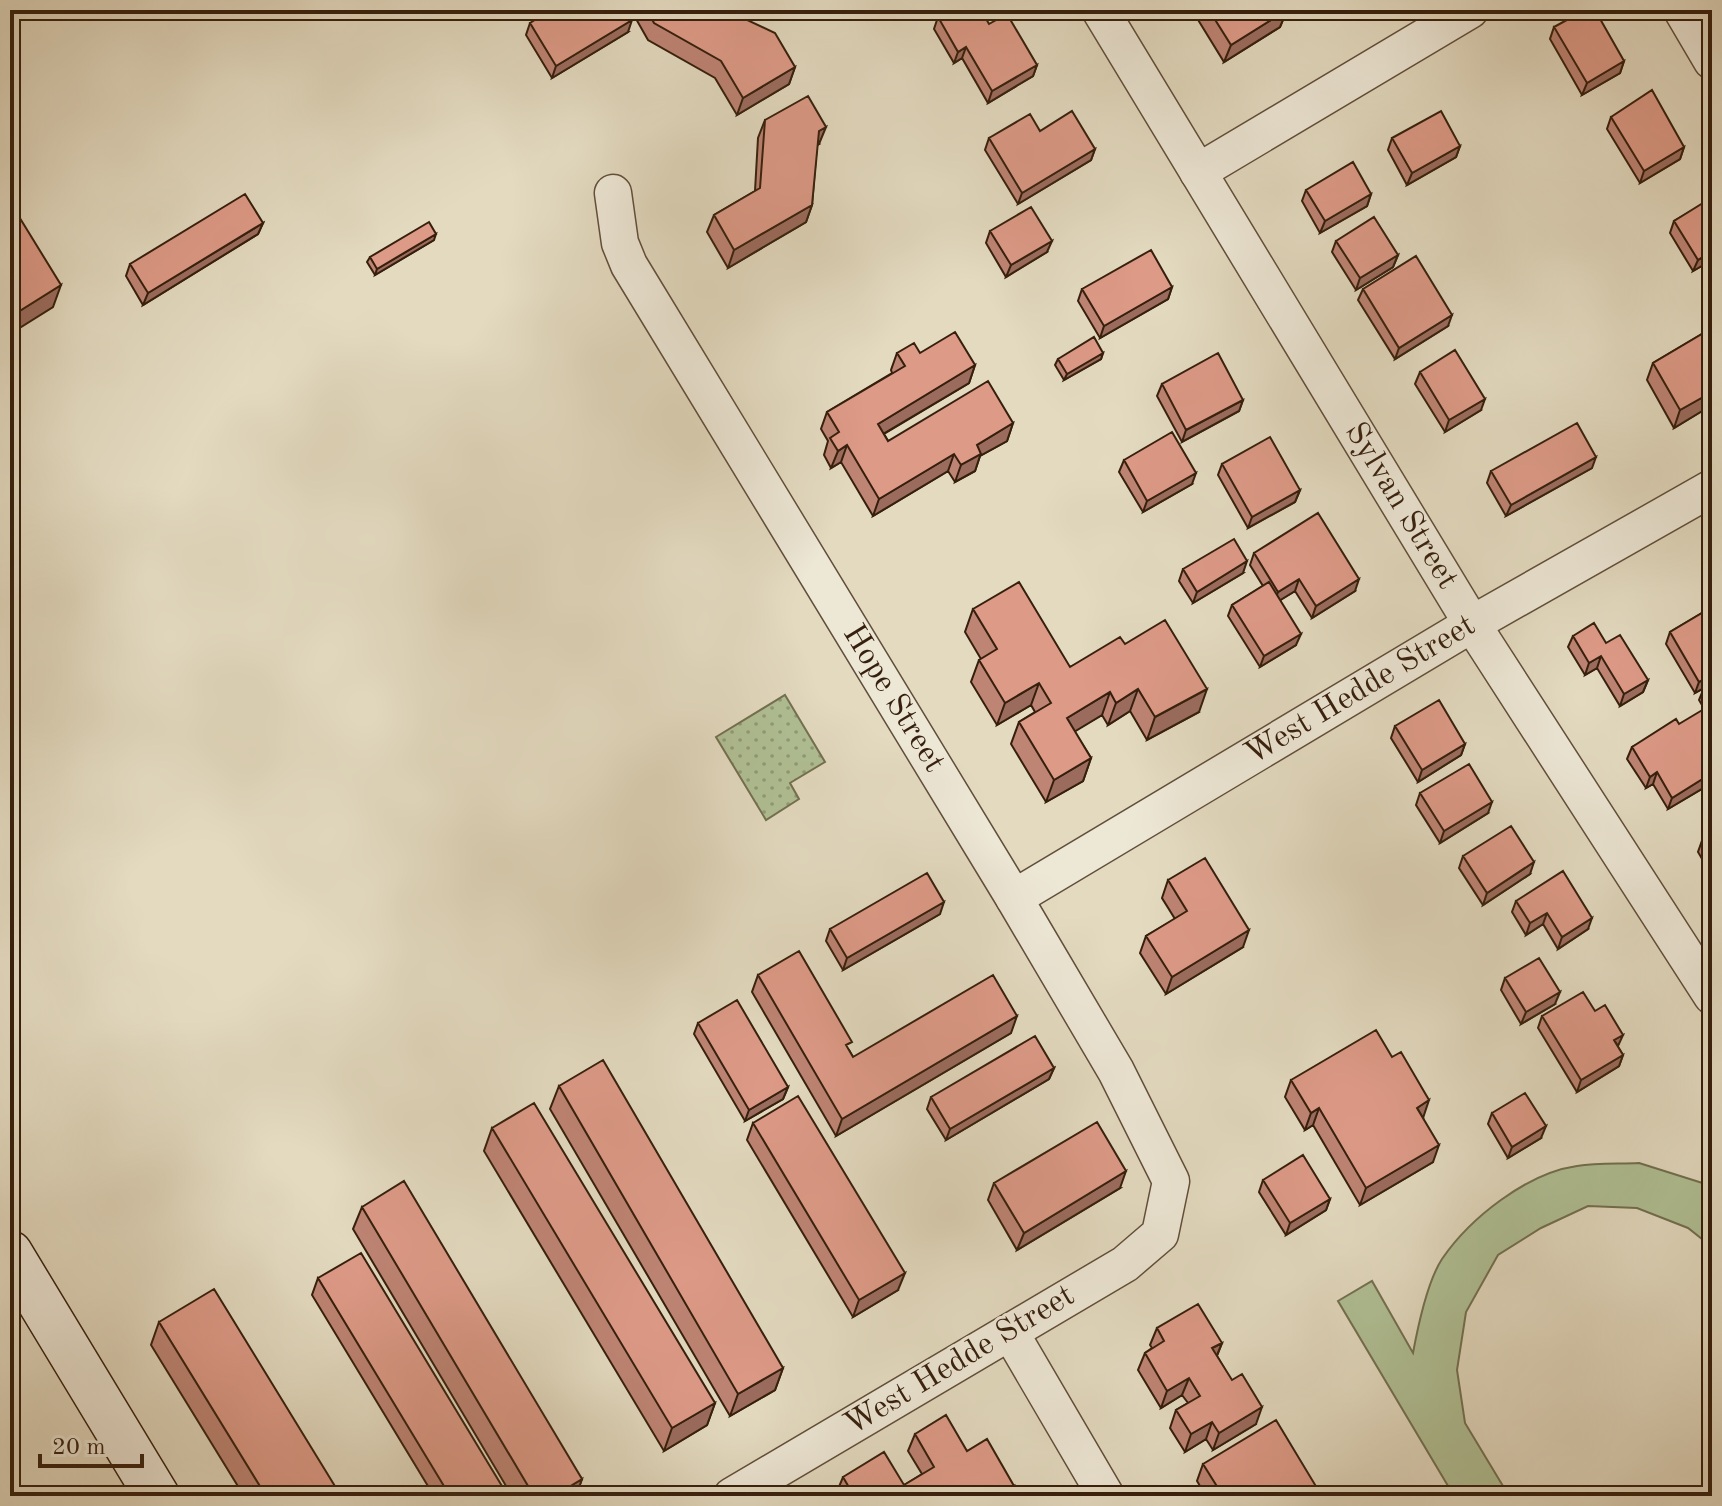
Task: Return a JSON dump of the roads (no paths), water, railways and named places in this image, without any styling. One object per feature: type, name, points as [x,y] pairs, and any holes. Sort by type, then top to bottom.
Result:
[{"type":"street","name":"Sylvan Street","points":[[1100,10],[1472,624],[1712,996]]},
{"type":"street","points":[[1198,172],[1470,10]]},
{"type":"street","points":[[1682,10],[1712,61]]},
{"type":"street","name":"Hope Street","points":[[613,193],[620,243],[629,265],[1116,1071],[1171,1181],[1165,1207]]},
{"type":"street","name":"West Hedde Street","points":[[1014,898],[1472,624],[1712,488]]},
{"type":"street","name":"West Hedde Street","points":[[732,1496],[1125,1264],[1160,1234],[1165,1207]]},
{"type":"street","points":[[10,1253],[157,1496]]},
{"type":"street","points":[[1010,1332],[1106,1496]]}]
